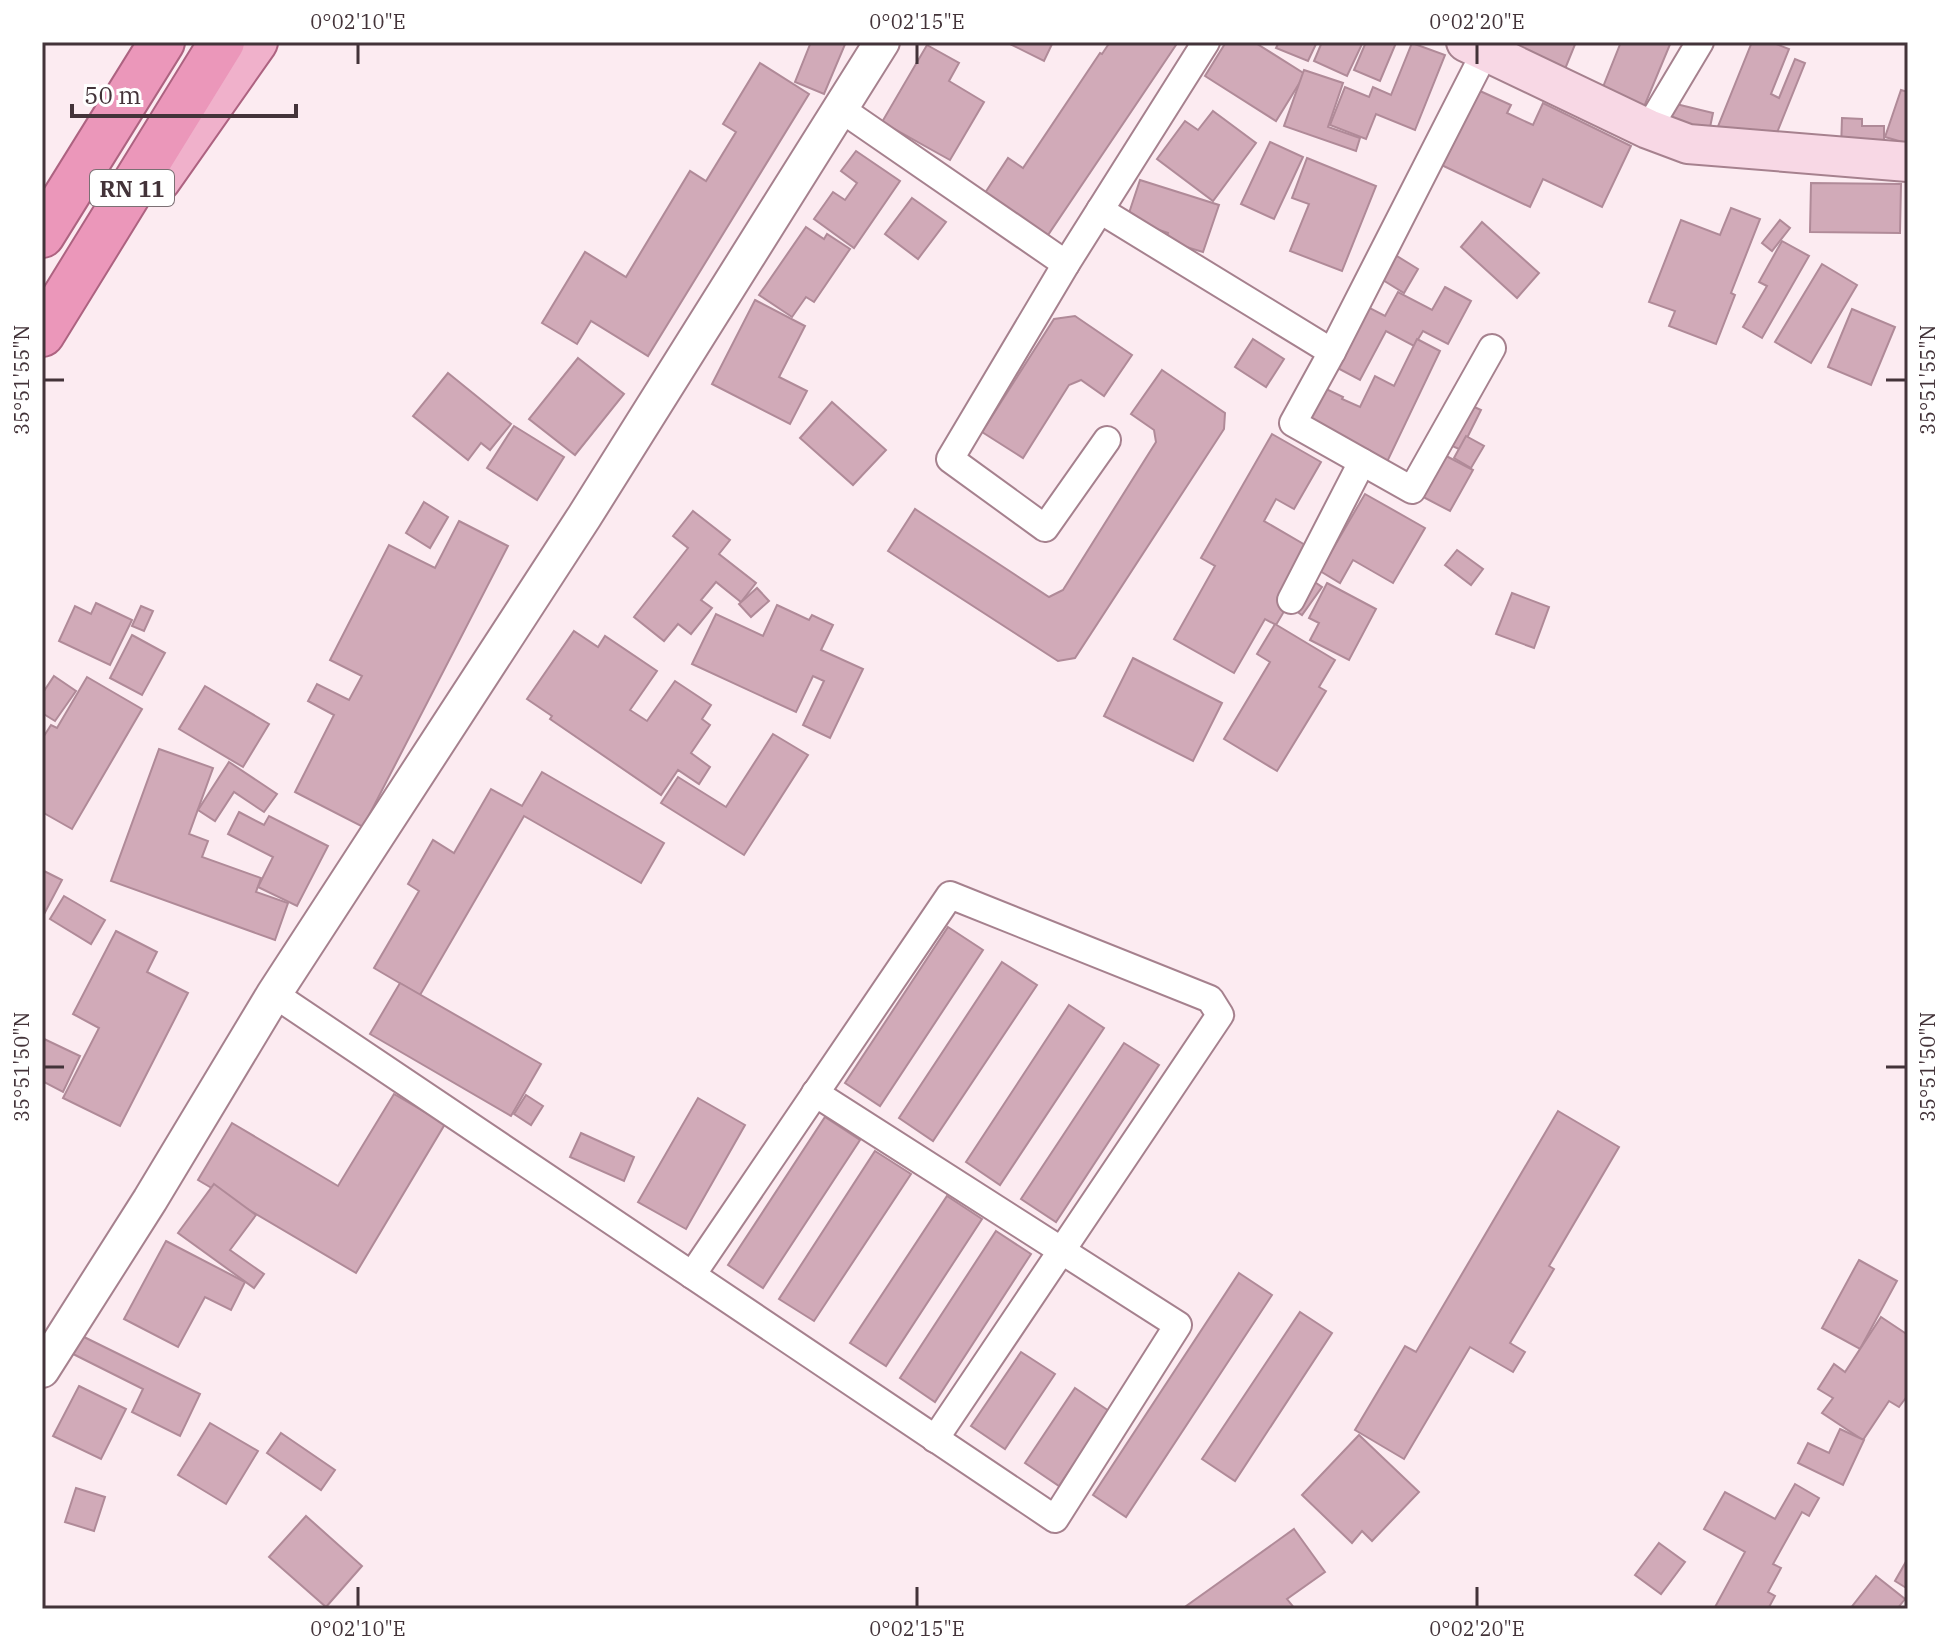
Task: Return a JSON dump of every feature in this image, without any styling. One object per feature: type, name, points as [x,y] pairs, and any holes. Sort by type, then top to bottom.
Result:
[{"type":"highway","name":"RN 11","points":[[42,235],[162,42]]},
{"type":"highway","name":"RN 11","points":[[42,334],[222,42]]},
{"type":"main road","points":[[42,223],[141,42]]},
{"type":"main road","points":[[42,344],[256,42]]},
{"type":"main road","points":[[1470,44],[1648,129],[1688,144],[1908,162]]},
{"type":"street","points":[[42,1370],[150,1200],[274,994],[592,504],[882,42]]},
{"type":"street","points":[[1107,440],[1045,528],[950,459],[1066,264],[1206,42]]},
{"type":"street","points":[[1648,129],[1700,42]]},
{"type":"street","points":[[1470,44],[1332,352],[1293,423],[1412,490],[1492,348]]},
{"type":"street","points":[[841,109],[1066,264]]},
{"type":"street","points":[[1100,210],[1332,352]]},
{"type":"street","points":[[1291,600],[1362,462]]},
{"type":"street","points":[[692,1275],[950,895],[1210,999],[1220,1015],[935,1439]]},
{"type":"street","points":[[274,994],[1055,1519],[1178,1325],[815,1093]]},
{"type":"building","points":[[811,42],[846,42],[824,94],[795,82]]},
{"type":"building","points":[[1006,42],[1053,42],[1044,61]]},
{"type":"building","points":[[1110,42],[1178,42],[1048,235],[985,193],[1008,158],[1023,168]]},
{"type":"building","points":[[1226,42],[1254,42],[1305,74],[1276,121],[1205,76]]},
{"type":"building","points":[[1279,42],[1317,42],[1308,61],[1276,48]]},
{"type":"building","points":[[1322,42],[1363,42],[1347,76],[1314,61]]},
{"type":"building","points":[[1366,42],[1396,43],[1380,81],[1354,70]]},
{"type":"building","points":[[1478,42],[1576,42],[1563,74]]},
{"type":"building","points":[[1621,42],[1671,42],[1641,114],[1599,97]]},
{"type":"building","points":[[1752,42],[1771,42],[1789,49],[1771,94],[1779,98],[1795,59],[1805,63],[1770,150],[1717,129]]},
{"type":"building","points":[[1412,43],[1445,55],[1415,130],[1376,114],[1366,139],[1330,125],[1345,87],[1369,97],[1373,87],[1391,95]]},
{"type":"building","points":[[927,45],[959,63],[949,81],[984,102],[950,160],[882,122]]},
{"type":"building","points":[[760,63],[809,94],[648,356],[591,321],[577,344],[542,323],[585,252],[626,277],[690,171],[706,181],[736,132],[723,124]]},
{"type":"building","points":[[1304,70],[1343,83],[1328,127],[1360,138],[1356,151],[1284,126]]},
{"type":"building","points":[[1469,86],[1511,105],[1507,113],[1533,125],[1543,103],[1631,146],[1602,207],[1543,179],[1530,207],[1433,161]]},
{"type":"building","points":[[1901,90],[1908,92],[1906,143],[1885,137]]},
{"type":"building","points":[[1672,103],[1713,113],[1708,137],[1667,124]]},
{"type":"building","points":[[1213,111],[1256,143],[1213,201],[1157,159],[1185,121],[1198,130]]},
{"type":"building","points":[[1842,118],[1862,119],[1862,126],[1884,126],[1884,150],[1841,149]]},
{"type":"building","points":[[1270,142],[1303,157],[1274,219],[1241,204]]},
{"type":"building","points":[[856,151],[900,181],[854,248],[814,219],[833,192],[845,200],[857,183],[841,171]]},
{"type":"building","points":[[1307,158],[1376,186],[1342,271],[1290,251],[1309,204],[1292,198]]},
{"type":"building","points":[[1140,180],[1219,205],[1203,252],[1166,241],[1168,233],[1127,219]]},
{"type":"building","points":[[1811,183],[1901,184],[1900,233],[1810,232]]},
{"type":"building","points":[[912,198],[946,222],[918,259],[885,234]]},
{"type":"building","points":[[1731,208],[1760,219],[1731,293],[1735,295],[1716,344],[1669,326],[1675,311],[1649,302],[1681,220],[1720,235]]},
{"type":"building","points":[[1780,220],[1790,228],[1772,251],[1762,243]]},
{"type":"building","points":[[1482,222],[1539,273],[1517,298],[1461,247]]},
{"type":"building","points":[[806,227],[824,239],[827,234],[850,249],[814,302],[806,297],[792,317],[759,295]]},
{"type":"building","points":[[1782,241],[1809,256],[1762,338],[1743,327],[1767,286],[1759,282]]},
{"type":"building","points":[[1392,253],[1418,269],[1404,293],[1378,277]]},
{"type":"building","points":[[1822,264],[1857,285],[1811,363],[1775,342]]},
{"type":"building","points":[[1445,287],[1471,301],[1448,344],[1423,331],[1414,346],[1386,331],[1360,380],[1332,365],[1364,305],[1385,316],[1398,292],[1432,310]]},
{"type":"building","points":[[755,300],[805,326],[779,377],[807,391],[790,424],[712,384]]},
{"type":"building","points":[[1852,309],[1895,327],[1871,385],[1828,367]]},
{"type":"building","points":[[1075,316],[1132,355],[1104,396],[1081,380],[1069,385],[1023,458],[982,432],[1054,319]]},
{"type":"building","points":[[1253,339],[1284,359],[1266,387],[1235,367]]},
{"type":"building","points":[[1417,339],[1440,351],[1386,464],[1300,423],[1318,385],[1360,407],[1375,376],[1394,386]]},
{"type":"building","points":[[578,358],[624,394],[575,455],[529,419]]},
{"type":"building","points":[[1162,370],[1225,413],[1224,429],[1075,658],[1058,661],[888,551],[915,509],[1049,597],[1063,590],[1156,442],[1154,430],[1131,414]]},
{"type":"building","points":[[448,373],[511,424],[490,450],[481,443],[468,460],[413,416]]},
{"type":"building","points":[[1457,399],[1481,410],[1461,450],[1437,439]]},
{"type":"building","points":[[832,402],[886,450],[853,485],[800,438]]},
{"type":"building","points":[[514,426],[564,457],[537,500],[487,468]]},
{"type":"building","points":[[1272,434],[1321,462],[1294,509],[1276,499],[1264,521],[1307,546],[1278,597],[1289,603],[1276,625],[1265,619],[1234,673],[1174,639],[1215,566],[1201,558]]},
{"type":"building","points":[[1466,436],[1484,446],[1471,468],[1454,458]]},
{"type":"building","points":[[1431,448],[1473,470],[1450,511],[1408,489]]},
{"type":"building","points":[[1365,494],[1425,528],[1393,583],[1353,560],[1340,583],[1320,571]]},
{"type":"building","points":[[424,502],[448,517],[430,548],[406,533]]},
{"type":"building","points":[[693,511],[730,540],[719,554],[756,583],[741,602],[716,582],[701,600],[712,608],[691,634],[678,624],[664,641],[634,617],[688,548],[673,536]]},
{"type":"building","points":[[459,521],[508,546],[363,827],[295,792],[334,715],[308,701],[317,684],[349,700],[362,676],[330,660],[389,545],[435,568]]},
{"type":"building","points":[[1457,550],[1483,569],[1471,585],[1445,565]]},
{"type":"building","points":[[1306,576],[1322,587],[1302,615],[1286,604]]},
{"type":"building","points":[[1327,583],[1376,609],[1349,660],[1310,640],[1319,623],[1309,618]]},
{"type":"building","points":[[757,588],[769,601],[751,617],[739,604]]},
{"type":"building","points":[[1512,593],[1549,607],[1534,648],[1496,634]]},
{"type":"building","points":[[96,603],[132,620],[110,665],[59,641],[75,606],[91,614]]},
{"type":"building","points":[[777,605],[809,620],[812,615],[833,625],[821,650],[863,669],[830,738],[803,725],[824,681],[813,676],[796,712],[692,664],[716,614],[763,636]]},
{"type":"building","points":[[141,606],[153,611],[144,631],[132,626]]},
{"type":"building","points":[[1275,624],[1335,660],[1319,687],[1326,691],[1277,771],[1224,739],[1270,662],[1257,654]]},
{"type":"building","points":[[574,631],[598,647],[605,636],[657,671],[630,710],[647,721],[675,681],[711,705],[702,719],[710,725],[691,753],[710,767],[699,784],[678,770],[661,795],[550,719],[552,716],[527,699]]},
{"type":"building","points":[[132,635],[165,653],[142,695],[110,678]]},
{"type":"building","points":[[1133,658],[1222,703],[1193,761],[1104,716]]},
{"type":"building","points":[[54,676],[76,691],[55,721],[42,713],[42,694]]},
{"type":"building","points":[[87,677],[142,709],[72,829],[42,812],[42,739],[51,725],[57,728]]},
{"type":"building","points":[[205,686],[269,724],[243,767],[179,729]]},
{"type":"building","points":[[773,734],[808,755],[744,855],[661,803],[678,777],[726,807]]},
{"type":"building","points":[[159,749],[213,768],[189,834],[208,841],[202,857],[261,878],[256,892],[288,903],[275,940],[111,881]]},
{"type":"building","points":[[229,762],[277,794],[264,812],[234,792],[215,821],[198,810]]},
{"type":"building","points":[[542,772],[664,843],[641,883],[524,816],[420,995],[374,968],[419,891],[408,884],[433,840],[454,853],[491,789],[522,806]]},
{"type":"building","points":[[239,812],[264,825],[269,816],[328,846],[297,906],[258,887],[273,857],[228,834]]},
{"type":"building","points":[[42,870],[62,880],[42,918]]},
{"type":"building","points":[[64,896],[105,920],[91,944],[50,919]]},
{"type":"building","points":[[948,927],[983,950],[880,1106],[845,1083]]},
{"type":"building","points":[[116,931],[157,952],[147,972],[188,993],[120,1126],[63,1098],[99,1028],[73,1014]]},
{"type":"building","points":[[1002,962],[1037,985],[933,1141],[899,1118]]},
{"type":"building","points":[[400,983],[541,1064],[511,1116],[370,1034]]},
{"type":"building","points":[[1069,1005],[1104,1028],[1000,1185],[966,1162]]},
{"type":"building","points":[[42,1038],[80,1056],[63,1092],[42,1081]]},
{"type":"building","points":[[1124,1043],[1159,1065],[1056,1222],[1021,1199]]},
{"type":"building","points":[[394,1094],[445,1124],[356,1273],[198,1180],[232,1123],[338,1186]]},
{"type":"building","points":[[526,1095],[543,1106],[531,1125],[514,1114]]},
{"type":"building","points":[[698,1098],[745,1125],[686,1229],[638,1202]]},
{"type":"building","points":[[1558,1111],[1619,1147],[1549,1266],[1554,1269],[1510,1343],[1525,1352],[1513,1372],[1470,1347],[1404,1459],[1355,1430],[1405,1346],[1416,1352]]},
{"type":"building","points":[[825,1117],[860,1140],[763,1288],[728,1265]]},
{"type":"building","points":[[581,1133],[634,1157],[624,1181],[570,1157]]},
{"type":"building","points":[[875,1151],[911,1174],[814,1321],[779,1299]]},
{"type":"building","points":[[214,1184],[256,1215],[230,1250],[264,1274],[254,1288],[178,1233]]},
{"type":"building","points":[[947,1196],[982,1219],[886,1366],[850,1343]]},
{"type":"building","points":[[996,1231],[1031,1254],[935,1402],[900,1378]]},
{"type":"building","points":[[166,1241],[245,1282],[231,1310],[205,1297],[178,1347],[124,1319]]},
{"type":"building","points":[[1859,1260],[1897,1281],[1860,1349],[1822,1328]]},
{"type":"building","points":[[1239,1273],[1272,1295],[1126,1517],[1093,1495]]},
{"type":"building","points":[[1300,1312],[1332,1333],[1235,1481],[1202,1459]]},
{"type":"building","points":[[1881,1317],[1908,1335],[1908,1395],[1899,1407],[1889,1401],[1863,1440],[1822,1413],[1833,1398],[1818,1389],[1834,1364],[1845,1372]]},
{"type":"building","points":[[82,1336],[200,1394],[180,1436],[132,1412],[143,1389],[73,1354]]},
{"type":"building","points":[[1021,1352],[1055,1374],[1005,1449],[971,1426]]},
{"type":"building","points":[[79,1386],[126,1409],[101,1459],[53,1436]]},
{"type":"building","points":[[1075,1388],[1109,1411],[1059,1486],[1025,1463]]},
{"type":"building","points":[[210,1423],[258,1451],[226,1504],[178,1475]]},
{"type":"building","points":[[1840,1429],[1864,1440],[1843,1485],[1798,1463],[1808,1443],[1829,1453]]},
{"type":"building","points":[[281,1433],[335,1470],[321,1490],[267,1453]]},
{"type":"building","points":[[1359,1435],[1419,1492],[1372,1541],[1362,1531],[1352,1543],[1302,1495]]},
{"type":"building","points":[[1795,1484],[1819,1498],[1809,1516],[1802,1512],[1773,1564],[1781,1568],[1768,1592],[1775,1596],[1768,1609],[1714,1609],[1745,1552],[1704,1529],[1725,1492],[1775,1519]]},
{"type":"building","points":[[76,1488],[105,1497],[94,1531],[65,1522]]},
{"type":"building","points":[[306,1516],[362,1566],[326,1607],[269,1557]]},
{"type":"building","points":[[1294,1529],[1325,1572],[1287,1599],[1295,1609],[1182,1609]]},
{"type":"building","points":[[1659,1543],[1685,1562],[1661,1594],[1635,1575]]},
{"type":"building","points":[[1908,1558],[1908,1589],[1895,1581]]},
{"type":"building","points":[[1876,1576],[1905,1599],[1897,1609],[1850,1609]]}]
